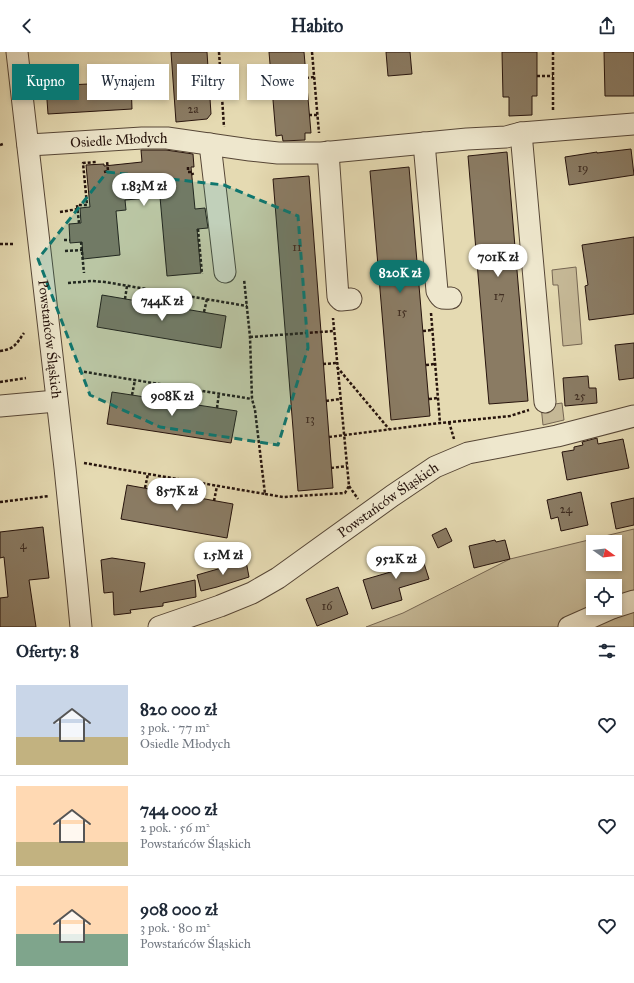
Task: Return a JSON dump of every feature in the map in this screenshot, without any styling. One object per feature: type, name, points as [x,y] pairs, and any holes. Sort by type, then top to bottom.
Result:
[{"type":"street","name":"Powstańców Śląskich","points":[[17,52],[78,585],[81,627]]},
{"type":"street","name":"Osiedle Młodych","points":[[28,145],[142,138],[218,137],[278,154],[324,153],[467,139],[506,137],[520,133],[634,124]]},
{"type":"street","points":[[520,133],[538,406]]},
{"type":"street","points":[[218,137],[234,273]]},
{"type":"street","points":[[424,143],[437,291],[440,297],[444,299],[451,298]]},
{"type":"street","points":[[324,153],[338,297],[341,300],[351,299]]},
{"type":"street","points":[[0,406],[56,401]]},
{"type":"street","name":"Powstańców Śląskich","points":[[159,627],[220,606],[252,593],[278,578],[435,467],[468,453],[557,436],[634,416]]},
{"type":"street","points":[[622,605],[634,601]]},
{"type":"street","points":[[569,627],[597,615]]},
{"type":"path","points":[[219,52],[219,64]]},
{"type":"path","points":[[312,52],[317,115],[324,153]]},
{"type":"path","points":[[553,52],[554,114]]},
{"type":"path","points":[[537,76],[553,76]]},
{"type":"path","points":[[308,78],[314,77]]},
{"type":"path","points":[[218,137],[219,100]]},
{"type":"path","points":[[309,115],[317,115]]},
{"type":"path","points":[[79,223],[77,206],[87,205],[83,163],[114,160]]},
{"type":"path","points":[[104,172],[108,171],[107,161]]},
{"type":"path","points":[[188,167],[188,172]]},
{"type":"path","points":[[60,212],[78,210]]},
{"type":"path","points":[[198,229],[202,274]]},
{"type":"path","points":[[64,240],[70,240]]},
{"type":"path","points":[[81,242],[84,273]]},
{"type":"path","points":[[0,244],[15,244]]},
{"type":"path","points":[[65,251],[82,250]]},
{"type":"path","points":[[234,273],[247,306],[250,337],[252,399],[255,410],[265,494]]},
{"type":"path","points":[[68,283],[92,281],[247,306]]},
{"type":"path","points":[[125,299],[127,286]]},
{"type":"path","points":[[167,306],[169,293]]},
{"type":"path","points":[[204,312],[207,299]]},
{"type":"path","points":[[82,463],[283,498],[345,493],[348,486],[347,466],[333,315]]},
{"type":"path","points":[[423,331],[432,330]]},
{"type":"path","points":[[250,337],[334,331]]},
{"type":"path","points":[[0,351],[13,348],[24,332]]},
{"type":"path","points":[[323,364],[337,363]]},
{"type":"path","points":[[426,365],[435,364]]},
{"type":"path","points":[[337,367],[389,430]]},
{"type":"path","points":[[78,371],[252,399]]},
{"type":"path","points":[[0,382],[26,378]]},
{"type":"path","points":[[132,395],[134,380]]},
{"type":"path","points":[[174,402],[177,387]]},
{"type":"path","points":[[217,408],[219,393]]},
{"type":"path","points":[[429,399],[438,398]]},
{"type":"path","points":[[326,401],[340,399]]},
{"type":"path","points":[[329,437],[510,416],[538,406]]},
{"type":"path","points":[[449,422],[456,445]]},
{"type":"path","points":[[332,468],[347,466]]},
{"type":"path","points":[[145,488],[148,474]]},
{"type":"path","points":[[179,494],[182,480]]},
{"type":"path","points":[[214,500],[217,486]]},
{"type":"path","points":[[348,486],[362,504]]},
{"type":"path","points":[[0,502],[52,496]]},
{"type":"highlighted area","points":[[107,172],[224,185],[298,216],[308,348],[278,445],[160,427],[90,395],[38,259]]},
{"type":"shaded area","points":[[576,267],[582,344],[563,346],[558,285],[553,285],[552,270]]},
{"type":"shaded area","points":[[562,403],[564,420],[543,425],[541,406]]},
{"type":"shaded area","points":[[634,529],[634,627],[366,627],[403,613],[510,559],[586,541],[586,571],[622,571],[622,535],[609,535]]},
{"type":"building","points":[[171,52],[207,52],[208,64],[177,64],[177,100],[210,100],[211,114],[207,119],[176,122]]},
{"type":"building","points":[[269,52],[304,52],[305,64],[270,64]]},
{"type":"building","points":[[386,52],[410,52],[412,74],[388,76]]},
{"type":"building","points":[[502,52],[537,52],[537,96],[532,96],[532,115],[509,116],[509,97],[503,97]]},
{"type":"building","points":[[604,52],[634,52],[634,96],[605,96]]},
{"type":"building","points":[[79,84],[87,84],[87,100],[132,100],[132,109],[48,114],[47,100],[79,100]]},
{"type":"building","points":[[308,98],[311,133],[305,133],[305,140],[283,141],[282,135],[276,136],[273,100],[308,100]]},
{"type":"building","points":[[631,149],[634,175],[569,185],[565,157]]},
{"type":"building","points":[[141,150],[166,150],[193,154],[194,167],[191,167],[195,209],[205,208],[208,228],[197,229],[201,273],[167,276],[160,197],[125,200],[126,210],[116,211],[120,255],[83,259],[82,242],[70,243],[69,224],[81,223],[80,208],[90,207],[86,165],[104,164],[104,166],[142,162]]},
{"type":"building","points":[[507,152],[528,401],[489,404],[468,156]]},
{"type":"building","points":[[409,167],[430,416],[391,420],[370,171]]},
{"type":"building","points":[[309,176],[333,488],[298,491],[273,179]]},
{"type":"building","points":[[634,237],[634,314],[589,320],[585,286],[588,285],[582,245]]},
{"type":"building","points":[[102,295],[226,316],[221,348],[97,327]]},
{"type":"building","points":[[634,343],[634,378],[619,380],[615,345]]},
{"type":"building","points":[[588,376],[589,388],[596,388],[597,403],[565,406],[563,378]]},
{"type":"building","points":[[112,392],[237,411],[231,443],[107,424]]},
{"type":"building","points":[[597,438],[598,444],[623,439],[629,468],[567,480],[562,452],[574,450],[574,447],[583,445],[582,442]]},
{"type":"building","points":[[127,485],[233,504],[227,538],[121,519]]},
{"type":"building","points":[[581,492],[588,525],[561,531],[558,517],[551,519],[547,500]]},
{"type":"building","points":[[634,498],[634,525],[616,529],[611,503]]},
{"type":"building","points":[[43,527],[49,578],[29,580],[36,627],[0,627],[0,598],[8,597],[4,557],[0,558],[0,532]]},
{"type":"building","points":[[446,528],[452,541],[438,548],[432,535]]},
{"type":"building","points":[[495,540],[496,542],[505,540],[510,559],[474,568],[469,546]]},
{"type":"building","points":[[420,551],[429,579],[399,588],[402,600],[372,609],[363,580],[394,571],[390,560]]},
{"type":"building","points":[[112,558],[145,563],[140,592],[195,580],[196,597],[163,603],[163,606],[130,610],[131,613],[114,615],[113,592],[104,593],[101,560]]},
{"type":"building","points":[[246,561],[249,577],[201,591],[197,575]]},
{"type":"building","points":[[338,587],[348,614],[317,626],[306,599]]}]
